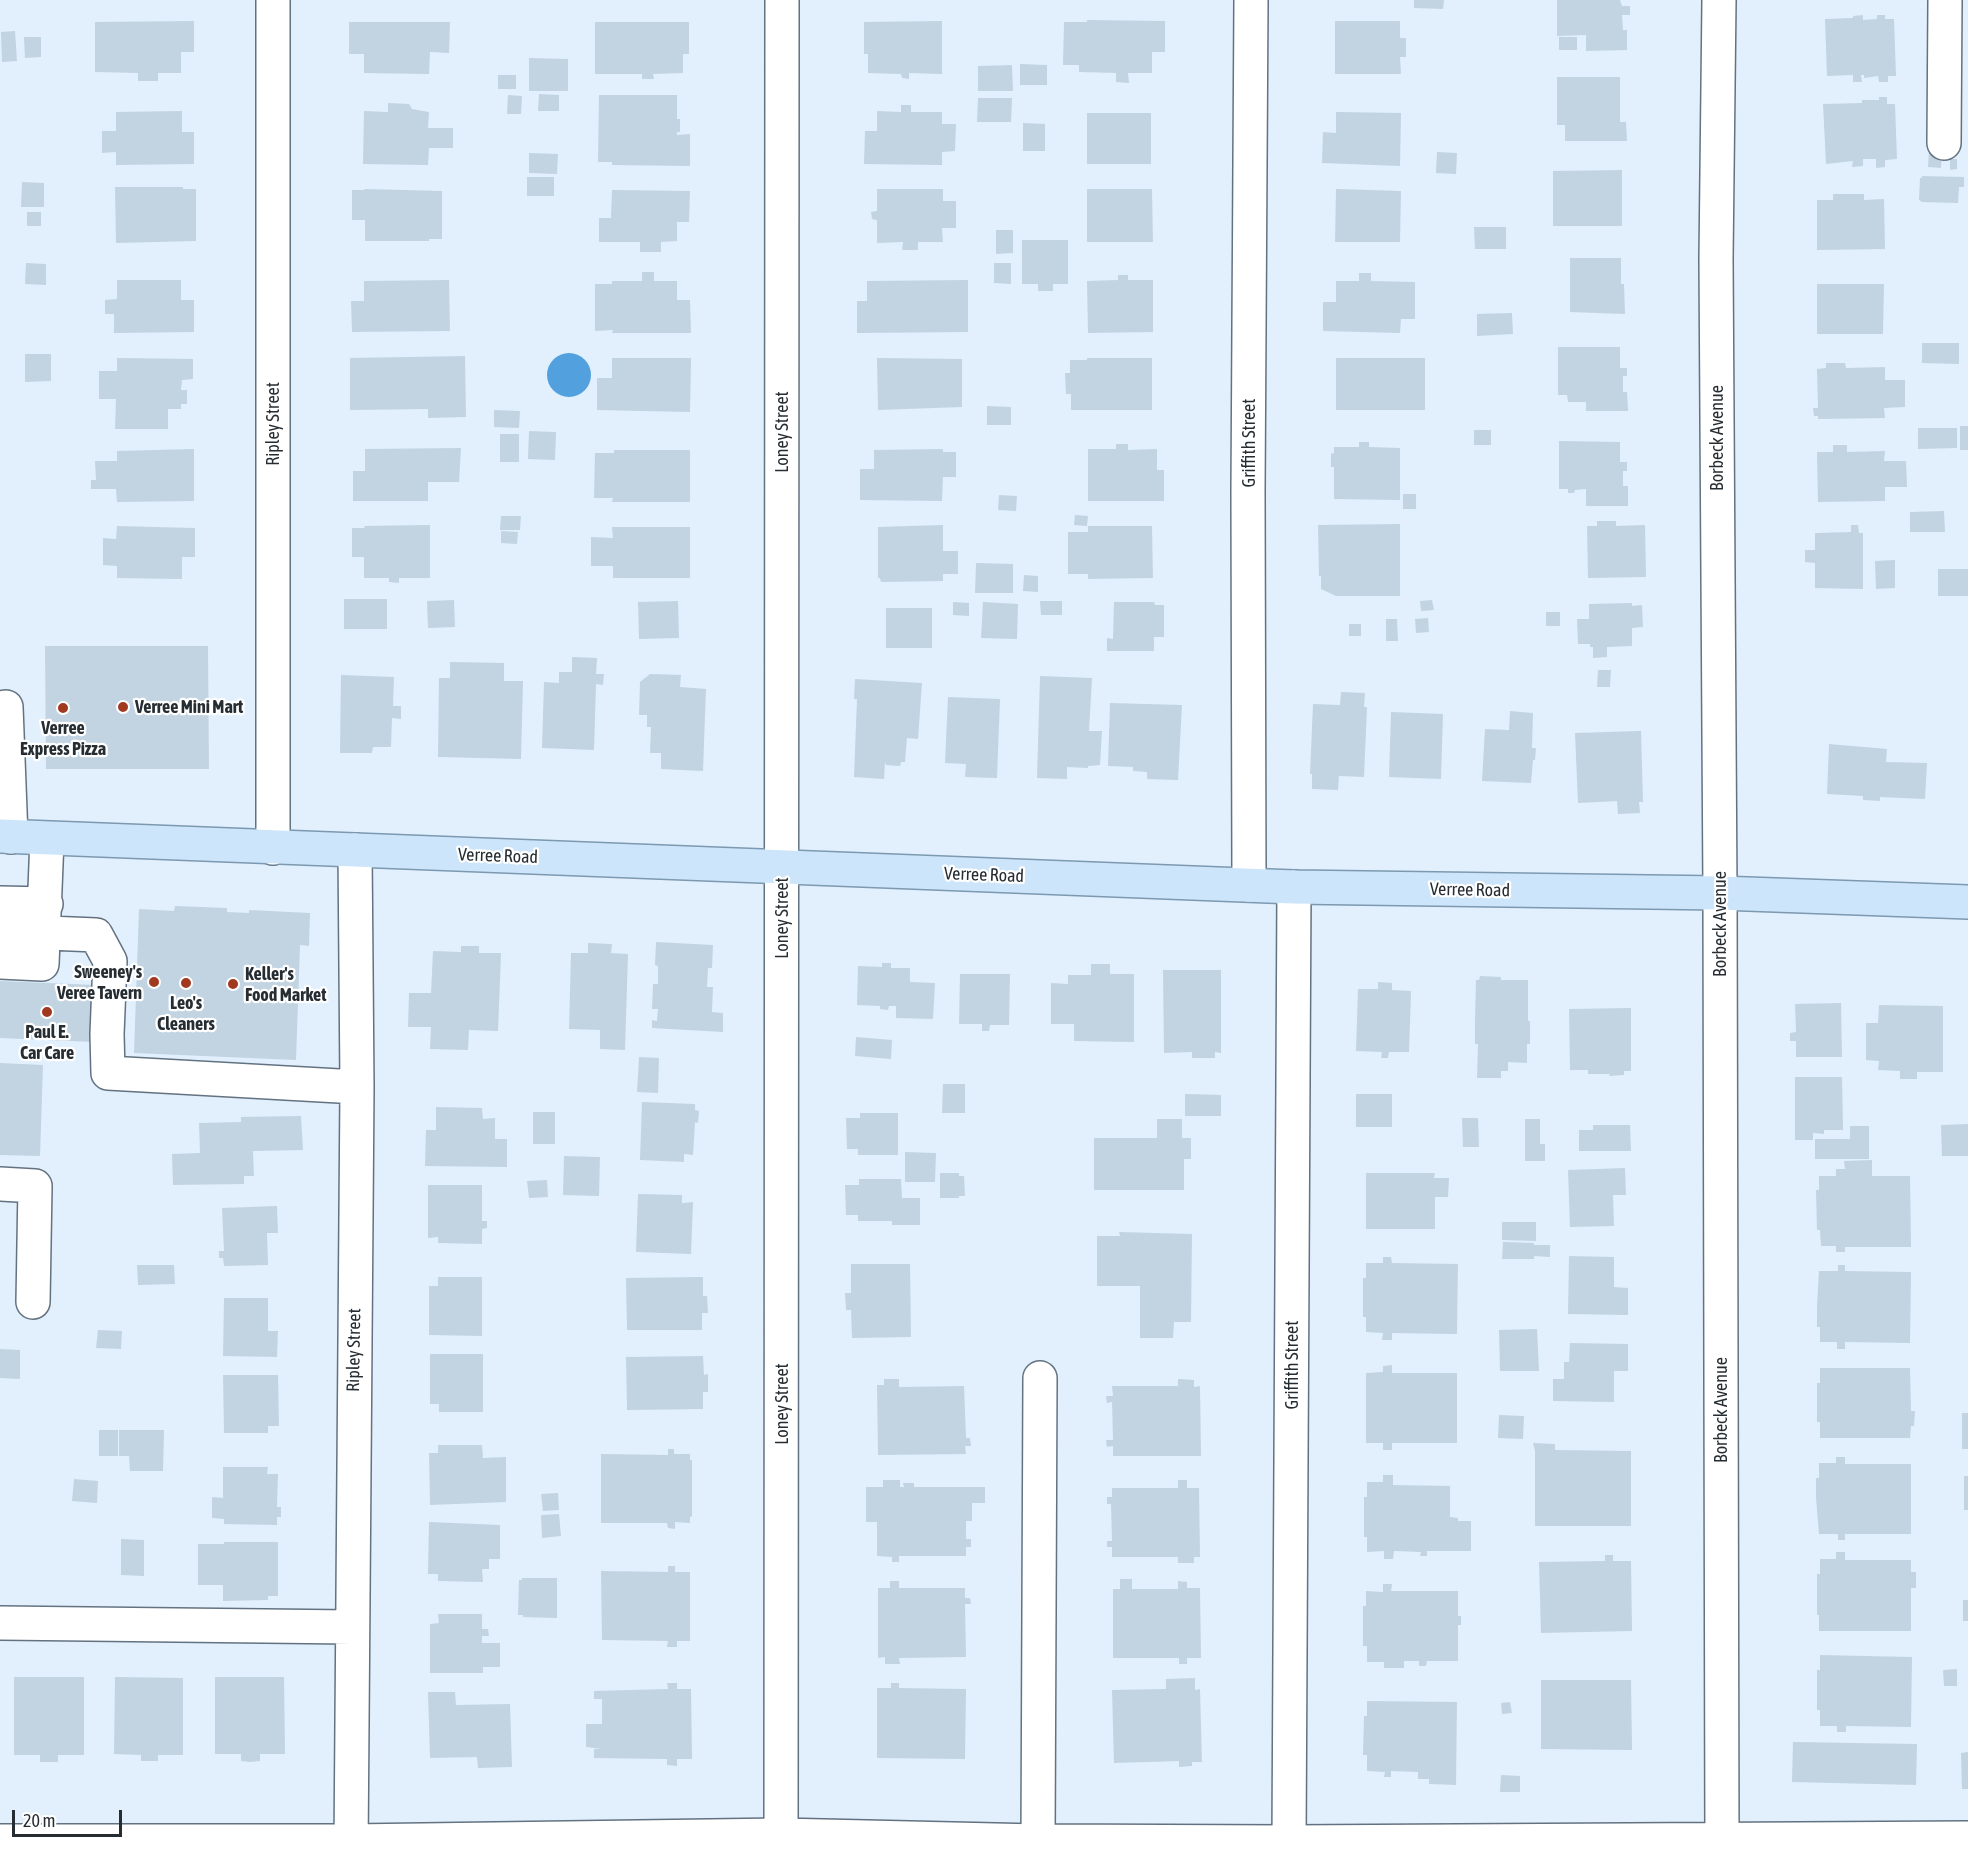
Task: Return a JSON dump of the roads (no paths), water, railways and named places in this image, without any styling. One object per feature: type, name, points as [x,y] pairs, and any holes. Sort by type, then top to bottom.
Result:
[{"type":"main road","name":"Verree Road","points":[[6,837],[1294,887],[1720,893],[1968,902]]},
{"type":"street","name":"Ripley Street","points":[[273,0],[273,848]]},
{"type":"street","name":"Loney Street","points":[[781,1835],[782,0]]},
{"type":"street","name":"Griffith Street","points":[[1249,885],[1248,479],[1251,0]]},
{"type":"street","name":"Borbeck Avenue","points":[[1719,0],[1716,259],[1720,893],[1721,1845]]},
{"type":"street","points":[[1944,143],[1945,0]]},
{"type":"street","points":[[0,708],[6,707],[4,747],[6,837]]},
{"type":"street","points":[[0,962],[42,964],[47,839]]},
{"type":"street","name":"Ripley Street","points":[[351,1845],[357,1087],[355,850]]},
{"type":"street","name":"Griffith Street","points":[[1289,1842],[1294,887]]},
{"type":"street","points":[[0,903],[96,935],[110,961],[108,1073],[357,1087]]},
{"type":"street","points":[[0,931],[45,918]]},
{"type":"street","points":[[0,1184],[35,1186],[33,1302]]},
{"type":"street","points":[[1038,1841],[1040,1378]]},
{"type":"street","points":[[0,1623],[352,1627]]},
{"type":"street","points":[[0,1841],[351,1845],[781,1835],[1038,1841],[1289,1842],[1509,1839],[1721,1845],[1968,1838]]},
{"type":"water","points":[[569,353],[578,354],[585,359],[590,366],[590,384],[585,391],[578,396],[569,397],[560,396],[553,391],[548,384],[547,375],[548,366],[553,359],[560,354]]},
{"type":"place","name":"Verree Mini Mart","points":[[123,707]]},
{"type":"place","name":"Verree Express Pizza","points":[[63,708]]},
{"type":"place","name":"Sweeney's Veree Tavern","points":[[154,982]]},
{"type":"place","name":"Leo's Cleaners","points":[[186,983]]},
{"type":"place","name":"Keller's Food Market","points":[[233,984]]},
{"type":"place","name":"Paul E. Car Care","points":[[47,1012]]}]
